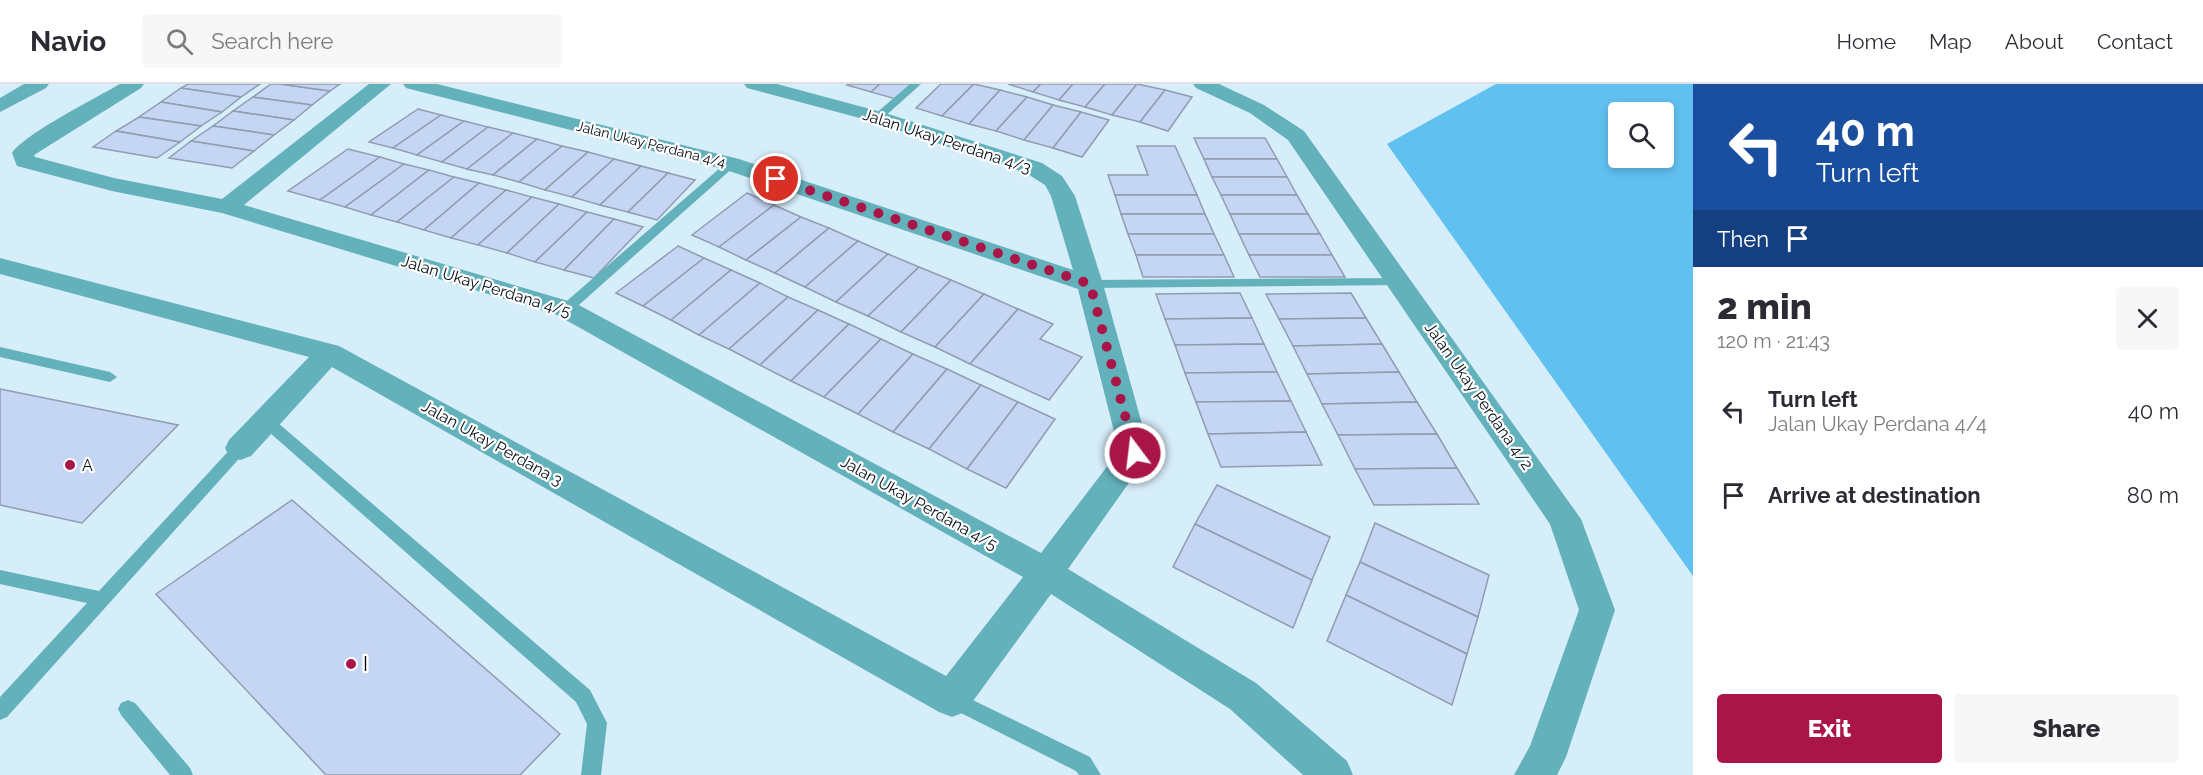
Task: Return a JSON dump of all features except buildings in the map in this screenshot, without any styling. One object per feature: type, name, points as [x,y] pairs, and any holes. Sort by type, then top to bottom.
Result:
[{"type":"street","points":[[0,106],[39,84]]},
{"type":"street","name":"Jalan Ukay Perdana 4/5","points":[[134,84],[45,137],[24,153],[25,161],[112,184],[227,207],[566,309],[1045,572]]},
{"type":"street","points":[[227,207],[381,84]]},
{"type":"street","name":"Jalan Ukay Perdana 4/4","points":[[413,84],[731,164],[1090,284]]},
{"type":"street","name":"Jalan Ukay Perdana 4/3","points":[[754,84],[878,117],[1034,168],[1054,180],[1063,196],[1090,284],[1135,453],[952,699]]},
{"type":"street","name":"Jalan Ukay Perdana 4/2","points":[[1203,84],[1257,109],[1296,136],[1565,519],[1597,610],[1546,757],[1534,775]]},
{"type":"street","name":"Jalan Ukay Perdana 3","points":[[0,266],[329,353],[952,699]]},
{"type":"street","points":[[240,448],[329,353]]},
{"type":"street","points":[[1045,572],[1243,696],[1333,775]]},
{"type":"lane","points":[[878,117],[916,84]]},
{"type":"lane","points":[[566,309],[731,164]]},
{"type":"lane","points":[[1090,284],[1399,282]]},
{"type":"lane","points":[[0,352],[110,377]]},
{"type":"lane","points":[[266,421],[583,696],[597,723],[591,775]]},
{"type":"lane","points":[[0,711],[240,448]]},
{"type":"lane","points":[[0,578],[102,599]]},
{"type":"lane","points":[[952,699],[1083,764],[1091,775]]},
{"type":"lane","points":[[128,709],[183,775]]},
{"type":"shaded area","points":[[1496,84],[1693,84],[1693,576],[1387,144]]},
{"type":"place","name":"A","points":[[70,465]]},
{"type":"place","name":"I","points":[[351,664]]},
{"type":"route","points":[[776,179],[1090,284],[1135,453]]}]
